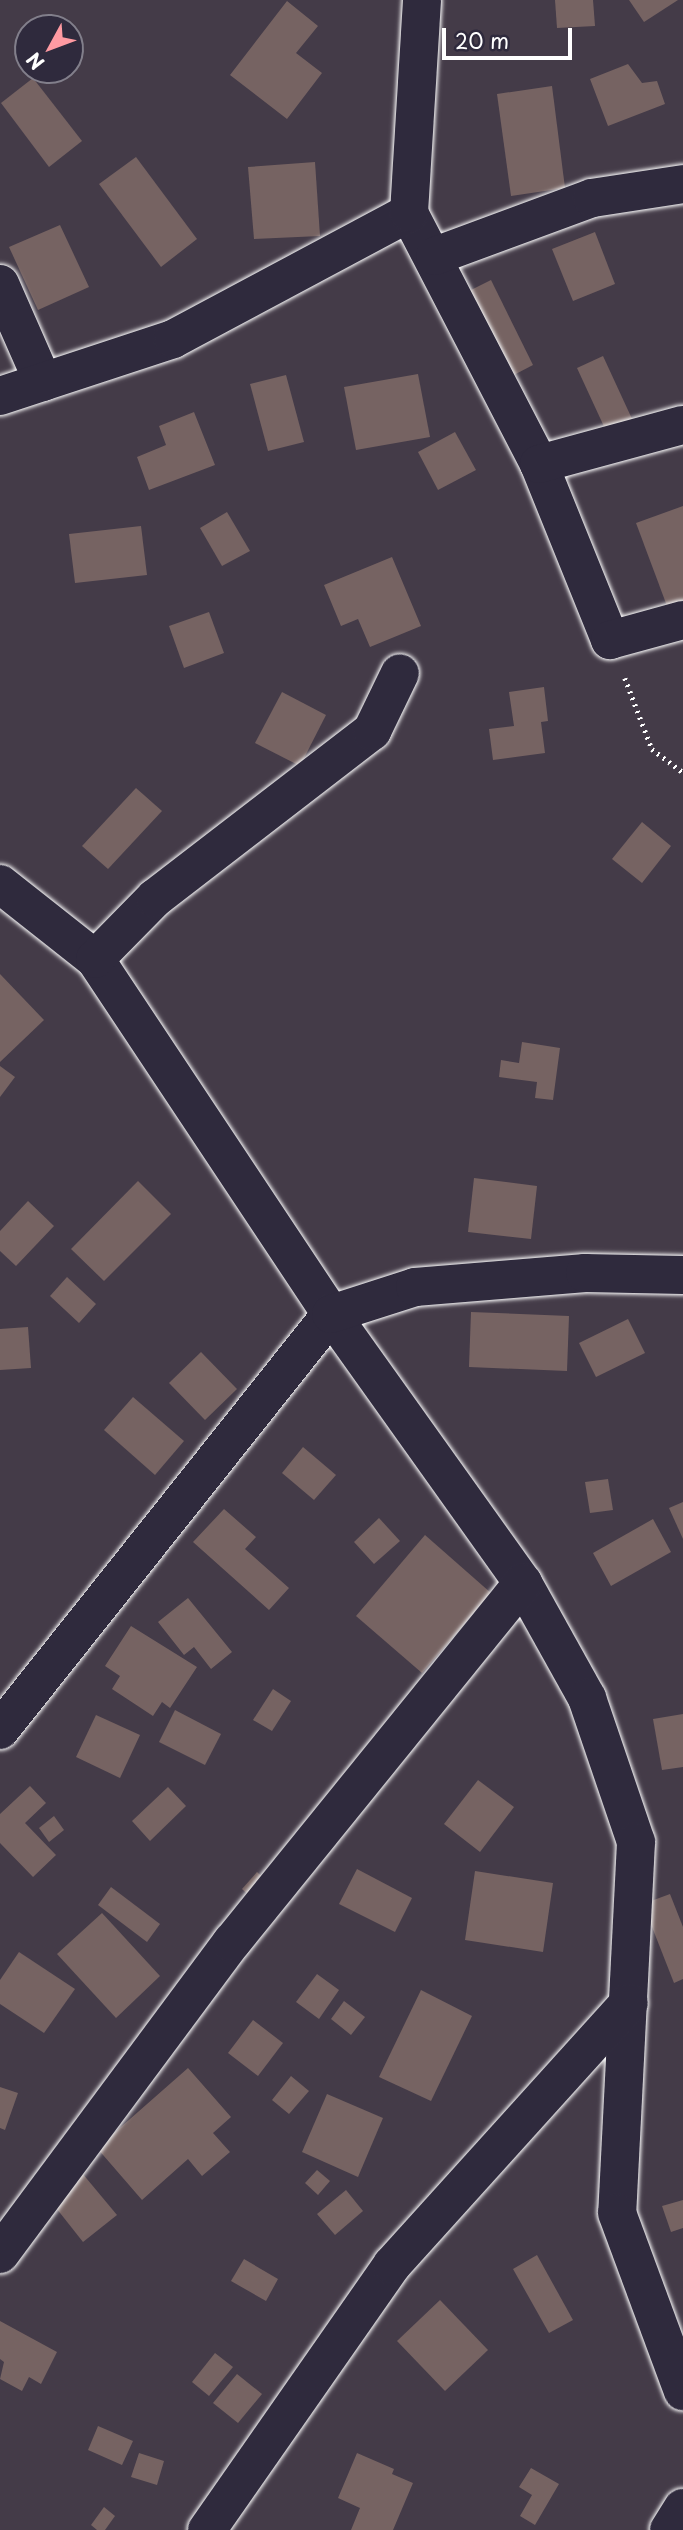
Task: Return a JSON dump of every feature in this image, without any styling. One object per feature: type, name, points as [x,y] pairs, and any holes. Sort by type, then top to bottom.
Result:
[{"type":"street","points":[[422,0],[409,213],[435,256],[539,464],[610,640],[683,620]]},
{"type":"street","points":[[435,256],[592,198],[683,184]]},
{"type":"street","points":[[0,396],[173,339],[409,213]]},
{"type":"street","points":[[0,284],[43,382]]},
{"type":"street","points":[[539,464],[683,425]]},
{"type":"street","points":[[95,958],[155,898],[372,731],[400,673]]},
{"type":"street","points":[[0,884],[95,958],[331,1314],[523,1583],[587,1698],[636,1842],[617,2213],[683,2391]]},
{"type":"street","points":[[0,1730],[331,1314],[415,1287],[585,1273],[683,1275]]},
{"type":"street","points":[[0,2254],[232,1942],[523,1583]]},
{"type":"street","points":[[207,2530],[392,2265],[629,2003]]},
{"type":"street","points":[[669,2530],[683,2508]]},
{"type":"path","points":[[610,640],[652,749],[683,772]]},
{"type":"building","points":[[555,0],[593,0],[595,26],[557,28]]},
{"type":"building","points":[[629,0],[678,0],[644,22]]},
{"type":"building","points":[[287,1],[318,26],[296,53],[322,73],[287,119],[230,75]]},
{"type":"building","points":[[628,64],[642,83],[657,81],[665,104],[608,126],[590,79]]},
{"type":"building","points":[[25,84],[38,84],[82,141],[49,167],[1,103]]},
{"type":"building","points":[[552,86],[565,188],[511,196],[497,94]]},
{"type":"building","points":[[136,157],[197,239],[161,267],[99,184]]},
{"type":"building","points":[[315,162],[320,236],[254,239],[248,167]]},
{"type":"building","points":[[60,225],[89,287],[38,310],[9,247]]},
{"type":"building","points":[[595,232],[615,284],[573,301],[552,249]]},
{"type":"building","points":[[491,280],[533,365],[504,380],[461,295]]},
{"type":"building","points":[[603,356],[633,421],[607,433],[577,368]]},
{"type":"building","points":[[418,374],[430,437],[356,450],[344,387]]},
{"type":"building","points":[[286,375],[304,442],[268,451],[250,384]]},
{"type":"building","points":[[194,412],[215,465],[149,490],[137,457],[166,445],[159,426]]},
{"type":"building","points":[[455,432],[476,470],[438,490],[418,452]]},
{"type":"building","points":[[683,506],[683,600],[667,606],[636,523]]},
{"type":"building","points":[[227,512],[250,551],[222,566],[200,528]]},
{"type":"building","points":[[141,526],[147,575],[75,583],[69,534]]},
{"type":"building","points":[[392,557],[421,626],[370,647],[358,619],[341,626],[324,585]]},
{"type":"building","points":[[209,612],[224,653],[184,668],[169,626]]},
{"type":"building","points":[[544,687],[548,721],[541,722],[545,753],[493,760],[489,729],[514,726],[509,692]]},
{"type":"building","points":[[282,692],[326,715],[300,766],[255,743]]},
{"type":"building","points":[[136,788],[162,811],[108,869],[82,846]]},
{"type":"building","points":[[642,822],[671,846],[642,883],[612,859]]},
{"type":"building","points":[[0,974],[44,1020],[0,1062]]},
{"type":"building","points":[[522,1042],[560,1048],[553,1100],[535,1098],[537,1082],[499,1077],[501,1060],[519,1063]]},
{"type":"building","points":[[0,1066],[15,1077],[0,1097]]},
{"type":"building","points":[[474,1178],[537,1186],[531,1239],[468,1232]]},
{"type":"building","points":[[138,1181],[171,1214],[104,1281],[71,1249]]},
{"type":"building","points":[[28,1201],[54,1226],[16,1266],[0,1251],[0,1231]]},
{"type":"building","points":[[67,1277],[96,1304],[79,1323],[50,1296]]},
{"type":"building","points":[[471,1312],[569,1316],[567,1371],[469,1367]]},
{"type":"building","points":[[628,1319],[645,1353],[596,1377],[579,1343]]},
{"type":"building","points":[[28,1327],[31,1368],[0,1370],[0,1329]]},
{"type":"building","points":[[201,1352],[237,1389],[205,1420],[169,1383]]},
{"type":"building","points":[[133,1397],[184,1441],[155,1475],[104,1430]]},
{"type":"building","points":[[303,1447],[336,1475],[314,1500],[282,1473]]},
{"type":"building","points":[[608,1479],[613,1510],[590,1513],[585,1482]]},
{"type":"building","points":[[683,1502],[683,1539],[669,1508]]},
{"type":"building","points":[[224,1509],[256,1537],[245,1549],[289,1588],[269,1610],[193,1542]]},
{"type":"building","points":[[379,1518],[400,1541],[374,1564],[354,1542]]},
{"type":"building","points":[[653,1519],[671,1552],[611,1586],[593,1553]]},
{"type":"building","points":[[425,1535],[491,1593],[422,1673],[356,1616]]},
{"type":"building","points":[[188,1598],[232,1652],[211,1669],[194,1647],[184,1655],[158,1622]]},
{"type":"building","points":[[131,1626],[197,1667],[170,1708],[162,1702],[153,1716],[112,1689],[120,1676],[105,1666]]},
{"type":"building","points":[[273,1689],[291,1701],[272,1731],[253,1720]]},
{"type":"building","points":[[175,1710],[221,1734],[205,1765],[159,1742]]},
{"type":"building","points":[[683,1714],[683,1767],[662,1770],[653,1719]]},
{"type":"building","points":[[96,1715],[140,1735],[120,1778],[76,1757]]},
{"type":"building","points":[[478,1780],[514,1807],[480,1852],[444,1824]]},
{"type":"building","points":[[30,1786],[46,1803],[25,1823],[56,1855],[33,1877],[0,1843],[0,1814]]},
{"type":"building","points":[[168,1787],[186,1806],[150,1841],[132,1821]]},
{"type":"building","points":[[54,1816],[64,1830],[49,1842],[39,1828]]},
{"type":"building","points":[[357,1869],[412,1898],[395,1932],[339,1904]]},
{"type":"building","points":[[475,1871],[553,1883],[543,1952],[465,1940]]},
{"type":"building","points":[[257,1872],[270,1884],[255,1901],[242,1889]]},
{"type":"building","points":[[111,1887],[160,1924],[147,1942],[98,1905]]},
{"type":"building","points":[[670,1894],[683,1927],[683,1979],[674,1983],[643,1904]]},
{"type":"building","points":[[102,1913],[160,1976],[116,2018],[57,1954]]},
{"type":"building","points":[[19,1952],[75,1989],[44,2033],[0,2004],[0,1980]]},
{"type":"building","points":[[317,1974],[339,1990],[319,2019],[296,2002]]},
{"type":"building","points":[[421,1990],[472,2016],[431,2101],[379,2077]]},
{"type":"building","points":[[344,2001],[365,2017],[351,2035],[331,2019]]},
{"type":"building","points":[[253,2020],[283,2043],[258,2076],[228,2053]]},
{"type":"building","points":[[188,2068],[231,2117],[213,2133],[230,2152],[202,2176],[188,2159],[142,2200],[97,2148]]},
{"type":"building","points":[[291,2076],[309,2091],[289,2114],[272,2100]]},
{"type":"building","points":[[0,2087],[18,2093],[5,2130],[0,2128]]},
{"type":"building","points":[[327,2094],[383,2118],[358,2177],[302,2152]]},
{"type":"building","points":[[317,2170],[330,2181],[318,2195],[305,2183]]},
{"type":"building","points":[[82,2173],[117,2215],[83,2242],[49,2199]]},
{"type":"building","points":[[346,2190],[363,2211],[335,2235],[317,2214]]},
{"type":"building","points":[[683,2200],[683,2228],[671,2232],[662,2206]]},
{"type":"building","points":[[537,2255],[573,2320],[549,2333],[513,2269]]},
{"type":"building","points":[[244,2259],[278,2279],[266,2301],[231,2281]]},
{"type":"building","points":[[440,2300],[488,2350],[445,2391],[397,2341]]},
{"type":"building","points":[[0,2321],[57,2352],[41,2384],[29,2377],[22,2391],[0,2379],[4,2362],[0,2359]]},
{"type":"building","points":[[215,2353],[233,2367],[209,2396],[192,2382]]},
{"type":"building","points":[[237,2374],[262,2394],[238,2423],[213,2403]]},
{"type":"building","points":[[98,2426],[133,2441],[122,2465],[88,2450]]},
{"type":"building","points":[[139,2453],[164,2461],[157,2485],[131,2477]]},
{"type":"building","points":[[357,2453],[394,2469],[392,2474],[413,2483],[393,2530],[351,2530],[360,2508],[338,2498]]},
{"type":"building","points":[[531,2468],[559,2484],[535,2525],[520,2516],[532,2495],[519,2487]]},
{"type":"building","points":[[104,2507],[115,2516],[105,2530],[97,2530],[91,2525]]}]
